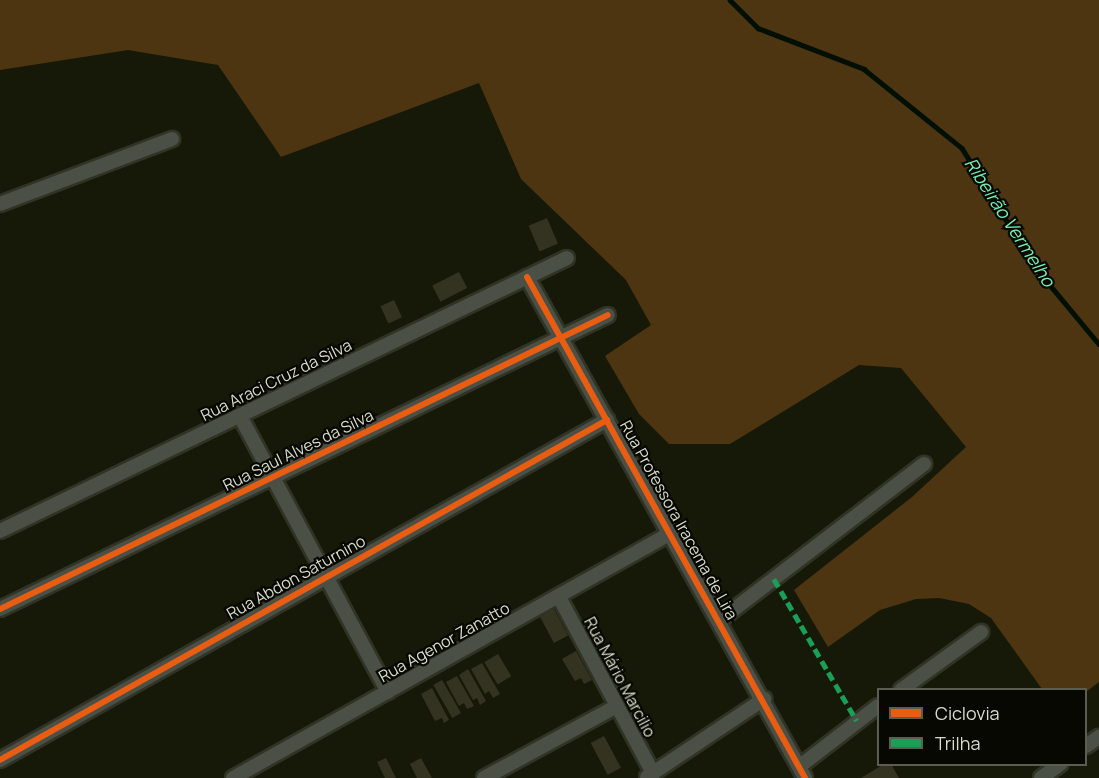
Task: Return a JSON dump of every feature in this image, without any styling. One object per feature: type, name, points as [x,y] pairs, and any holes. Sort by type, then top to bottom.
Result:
[{"type":"street","points":[[0,204],[172,139]]},
{"type":"street","name":"Rua Araci Cruz da Silva","points":[[0,531],[567,258]]},
{"type":"street","name":"Rua Professora Iracema de Lira","points":[[527,277],[803,772]]},
{"type":"street","name":"Rua Saul Alves da Silva","points":[[0,609],[608,315]]},
{"type":"street","points":[[240,416],[388,692]]},
{"type":"street","name":"Rua Abdon Saturnino","points":[[0,760],[326,575],[608,420]]},
{"type":"street","points":[[720,620],[924,464]]},
{"type":"street","name":"Rua Agenor Zanatto","points":[[233,778],[671,533]]},
{"type":"street","name":"Rua Mário Marcilio","points":[[559,597],[617,706],[649,776]]},
{"type":"street","points":[[905,688],[981,632]]},
{"type":"street","points":[[649,776],[764,699]]},
{"type":"street","points":[[484,778],[617,706]]},
{"type":"street","points":[[803,772],[877,708]]},
{"type":"street","points":[[1041,778],[1059,766]]},
{"type":"shaded area","points":[[0,0],[1099,0],[1099,682],[1087,691],[1087,688],[1041,688],[991,618],[969,604],[939,598],[916,599],[880,610],[828,647],[794,590],[912,497],[966,447],[901,368],[859,365],[730,444],[669,444],[639,414],[605,356],[651,325],[626,280],[521,179],[479,83],[281,157],[218,65],[128,50],[0,70]]},
{"type":"building","points":[[547,218],[558,244],[540,252],[529,226]]},
{"type":"building","points":[[459,272],[467,288],[440,302],[432,286]]},
{"type":"building","points":[[394,300],[402,317],[388,324],[380,306]]},
{"type":"building","points":[[554,609],[568,635],[554,643],[540,617]]},
{"type":"building","points":[[576,651],[592,680],[584,684],[581,678],[575,681],[562,659]]},
{"type":"building","points":[[498,654],[511,676],[498,685],[484,662]]},
{"type":"building","points":[[482,663],[500,694],[493,698],[489,691],[485,694],[471,669]]},
{"type":"building","points":[[468,669],[486,701],[480,705],[477,698],[473,700],[459,675]]},
{"type":"building","points":[[457,676],[474,706],[467,709],[464,703],[459,706],[446,682]]},
{"type":"building","points":[[442,680],[461,713],[452,718],[433,685]]},
{"type":"building","points":[[432,688],[449,720],[444,723],[442,718],[435,721],[421,694]]},
{"type":"building","points":[[604,736],[621,768],[608,775],[591,743]]},
{"type":"building","points":[[386,758],[396,778],[385,778],[377,762]]},
{"type":"building","points":[[421,758],[432,778],[417,778],[410,764]]},
{"type":"building","points":[[881,766],[892,766],[899,778],[861,778]]},
{"type":"waterway","name":"Ribeirão Vermelho","points":[[730,0],[758,28],[864,69],[962,148],[1035,267],[1099,344]]},
{"type":"marked path","points":[[774,579],[857,721]]},
{"type":"cycle path","points":[[527,277],[805,778]]},
{"type":"cycle path","points":[[0,609],[608,315]]},
{"type":"cycle path","points":[[0,760],[607,420]]}]
